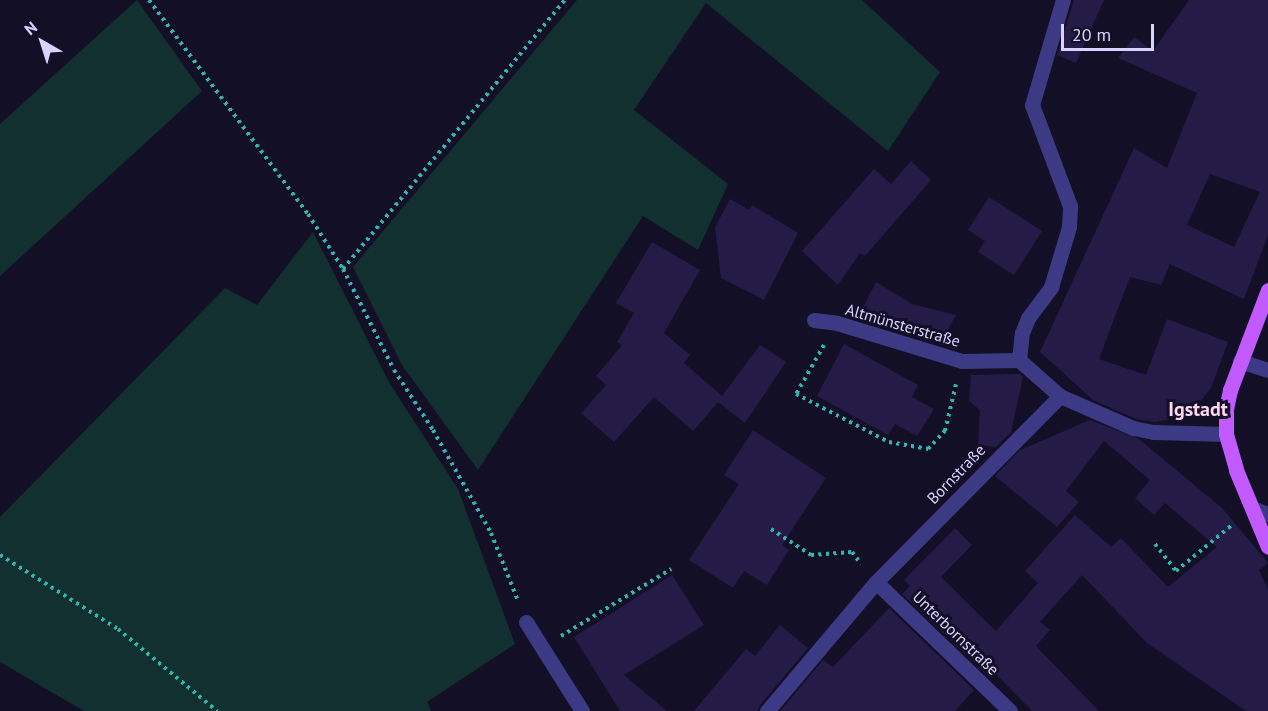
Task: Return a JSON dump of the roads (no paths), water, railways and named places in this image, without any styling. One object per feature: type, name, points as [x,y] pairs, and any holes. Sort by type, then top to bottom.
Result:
[{"type":"main road","points":[[1268,290],[1240,361],[1226,409],[1226,434],[1268,547]]},
{"type":"street","points":[[1063,0],[1032,105],[1070,206],[1069,227],[1051,287],[1028,318],[1022,333],[1019,360],[1060,396],[1133,428],[1154,432],[1226,434]]},
{"type":"street","name":"Altmünsterstraße","points":[[814,320],[837,323],[962,361],[1019,360]]},
{"type":"street","points":[[1240,361],[1268,370]]},
{"type":"street","name":"Bornstraße","points":[[767,711],[876,582],[1060,396]]},
{"type":"street","points":[[1252,508],[1268,514]]},
{"type":"street","name":"Unterbornstraße","points":[[876,582],[1010,711]]},
{"type":"street","points":[[526,622],[582,711]]},
{"type":"district","name":"Igstadt","points":[[1198,409]]}]
